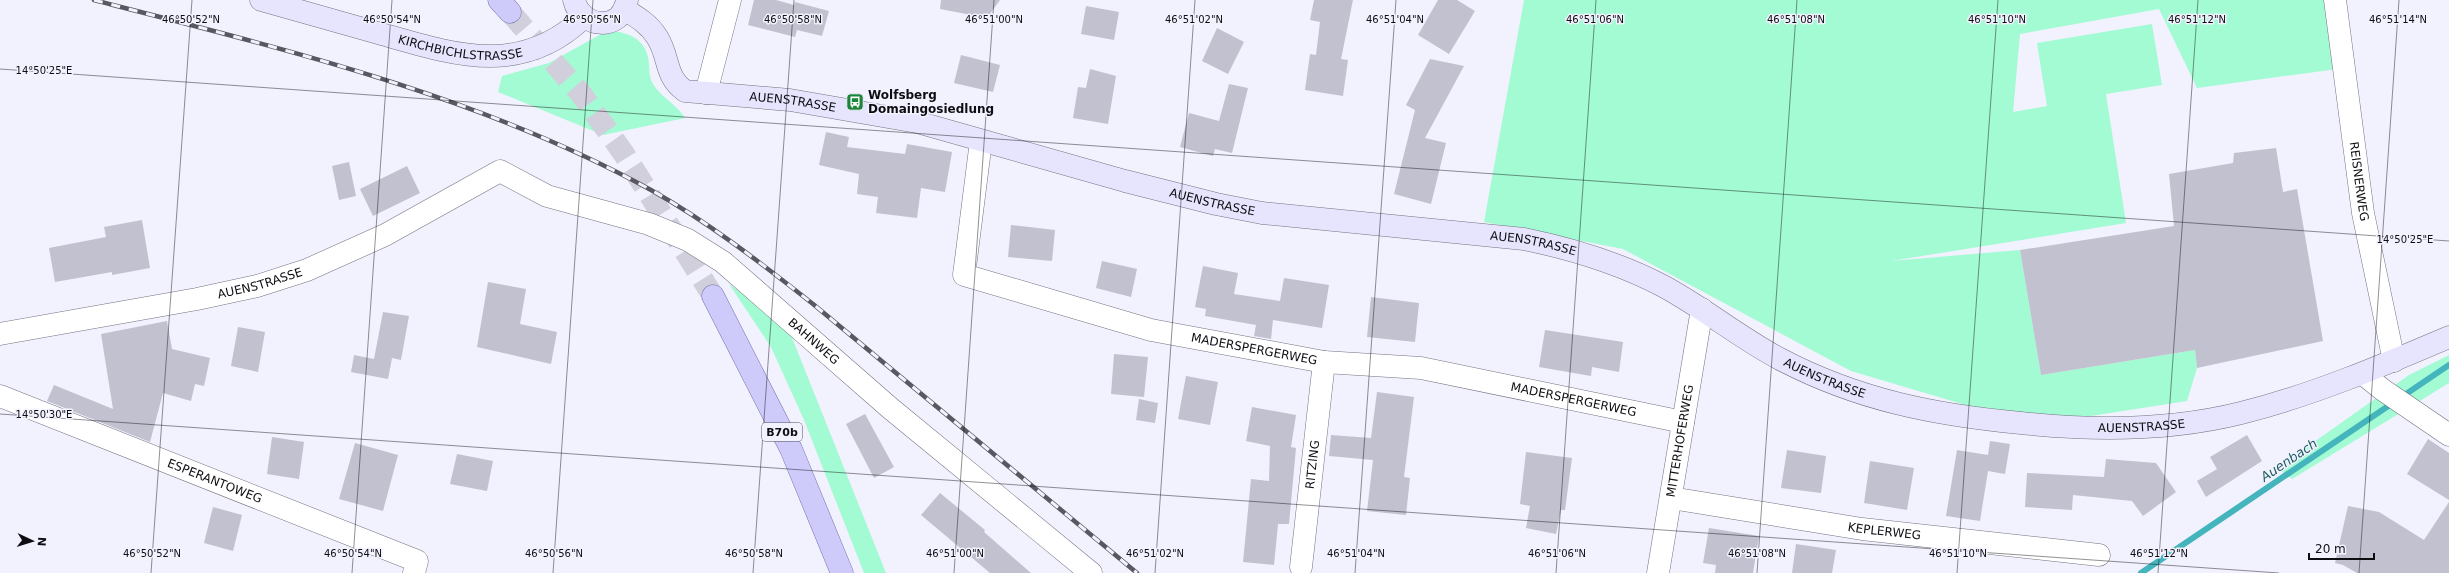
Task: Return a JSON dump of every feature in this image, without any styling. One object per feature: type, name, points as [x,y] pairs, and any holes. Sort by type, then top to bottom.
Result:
[{"type":"main road","name":"B70b","points":[[713,296],[791,449],[842,573]]},
{"type":"street","name":"KIRCHBICHLSTRASSE","points":[[261,0],[448,53],[486,57],[512,55],[534,50],[554,41],[579,9]]},
{"type":"street","points":[[706,93],[730,0]]},
{"type":"street","name":"REISNERWEG","points":[[2335,0],[2363,213],[2394,361]]},
{"type":"street","points":[[579,9],[590,22],[604,24],[615,19],[626,4]]},
{"type":"street","name":"AUENSTRASSE","points":[[626,4],[646,23],[657,37],[666,55],[669,74],[675,84],[685,91],[790,100],[917,122],[1148,187],[1247,210],[1524,239],[1566,248],[1631,270],[1702,309],[1779,358],[1862,395],[1911,409],[1985,420],[2090,429],[2143,428],[2197,422],[2279,402],[2363,374],[2449,337]]},
{"type":"street","name":"MADERSPERGERWEG","points":[[981,141],[964,276],[1151,330],[1324,362],[1421,368],[1684,422]]},
{"type":"street","name":"AUENSTRASSE","points":[[0,334],[197,299],[257,286],[307,270],[385,235],[500,171]]},
{"type":"street","name":"BAHNWEG","points":[[500,171],[548,196],[649,224],[688,240],[723,262],[890,408],[1091,573]]},
{"type":"street","name":"MITTERHOFERWEG","points":[[1658,573],[1702,309]]},
{"type":"street","name":"RITZING","points":[[1301,567],[1324,362]]},
{"type":"street","points":[[2363,374],[2414,412],[2449,435]]},
{"type":"street","name":"ESPERANTOWEG","points":[[0,396],[417,561],[414,573]]},
{"type":"street","name":"KEPLERWEG","points":[[1671,498],[1862,529],[2099,555]]},
{"type":"green space","points":[[1524,0],[2339,0],[2344,68],[2197,88],[2159,9],[2020,34],[2013,112],[2047,106],[2037,43],[2152,24],[2162,85],[2106,94],[2126,223],[1891,261],[2020,250],[2041,375],[2195,350],[2197,368],[2187,401],[2033,425],[1851,371],[1623,249],[1484,222]]},
{"type":"green space","points":[[613,31],[625,33],[639,41],[648,57],[651,81],[685,118],[603,135],[498,92],[502,76],[549,63],[601,34]]},
{"type":"green space","points":[[729,284],[787,325],[886,573],[864,573],[804,420],[771,347]]},
{"type":"green space","points":[[2449,355],[2449,383],[2292,479],[2277,468],[2409,375]]},
{"type":"building","points":[[754,0],[776,0],[794,5],[795,2],[829,11],[822,36],[797,30],[795,37],[748,25]]},
{"type":"building","points":[[941,0],[1000,0],[987,18],[940,9]]},
{"type":"building","points":[[1314,0],[1353,0],[1341,59],[1348,60],[1343,96],[1305,90],[1310,54],[1316,55],[1320,22],[1310,20]]},
{"type":"building","points":[[1438,0],[1457,0],[1475,11],[1449,54],[1418,35]]},
{"type":"building","points":[[1086,6],[1119,12],[1114,40],[1081,34]]},
{"type":"building","points":[[1217,28],[1244,42],[1228,74],[1202,61]]},
{"type":"building","points":[[961,55],[1000,65],[993,92],[954,83]]},
{"type":"building","points":[[1430,59],[1464,66],[1425,138],[1446,143],[1431,204],[1394,194],[1415,110],[1406,105]]},
{"type":"building","points":[[1090,69],[1116,76],[1108,124],[1073,118],[1078,87],[1086,88]]},
{"type":"building","points":[[1229,84],[1248,88],[1232,153],[1215,149],[1213,156],[1180,147],[1189,113],[1219,121]]},
{"type":"building","points":[[826,132],[849,137],[847,147],[905,154],[907,144],[952,152],[945,192],[921,188],[917,218],[876,213],[878,197],[857,194],[859,174],[819,165]]},
{"type":"building","points":[[2276,148],[2283,192],[2297,189],[2323,341],[2197,368],[2195,350],[2041,375],[2020,250],[2174,226],[2169,174],[2233,163],[2234,153]]},
{"type":"building","points":[[349,162],[356,196],[339,200],[332,166]]},
{"type":"building","points":[[407,166],[420,193],[373,216],[360,189]]},
{"type":"building","points":[[142,220],[150,268],[112,275],[112,272],[55,282],[49,248],[106,237],[104,227]]},
{"type":"building","points":[[1011,225],[1055,230],[1052,261],[1008,257]]},
{"type":"building","points":[[1102,261],[1137,269],[1131,297],[1096,288]]},
{"type":"building","points":[[1203,266],[1238,273],[1234,294],[1280,301],[1284,278],[1329,285],[1322,328],[1273,320],[1271,339],[1254,336],[1256,325],[1205,316],[1206,309],[1195,307]]},
{"type":"building","points":[[488,282],[526,289],[520,324],[557,332],[551,364],[477,347]]},
{"type":"building","points":[[1371,297],[1419,303],[1415,342],[1367,337]]},
{"type":"building","points":[[383,312],[409,316],[401,360],[392,358],[388,379],[351,372],[354,355],[374,359]]},
{"type":"building","points":[[167,321],[172,349],[210,358],[204,386],[195,384],[191,401],[163,393],[150,442],[47,401],[54,385],[113,409],[101,334]]},
{"type":"building","points":[[238,327],[265,332],[258,372],[231,366]]},
{"type":"building","points":[[1545,330],[1623,342],[1619,372],[1592,367],[1591,376],[1539,367]]},
{"type":"building","points":[[1114,354],[1148,357],[1144,397],[1111,394]]},
{"type":"building","points":[[1186,376],[1218,382],[1210,425],[1178,419]]},
{"type":"building","points":[[1377,392],[1414,397],[1404,477],[1410,478],[1406,515],[1367,511],[1373,460],[1329,456],[1331,435],[1371,438]]},
{"type":"building","points":[[1139,399],[1158,403],[1155,423],[1136,420]]},
{"type":"building","points":[[1252,407],[1296,415],[1291,447],[1296,448],[1289,524],[1278,524],[1274,565],[1243,562],[1251,479],[1269,481],[1270,446],[1246,441]]},
{"type":"building","points":[[865,414],[894,467],[874,478],[846,424]]},
{"type":"building","points":[[2247,435],[2262,461],[2206,497],[2197,481],[2217,469],[2210,457]]},
{"type":"building","points":[[272,437],[304,442],[299,479],[267,474]]},
{"type":"building","points":[[2428,439],[2449,453],[2449,500],[2407,474]]},
{"type":"building","points":[[1990,441],[2010,444],[2005,474],[1988,471],[1980,521],[1946,516],[1957,450],[1988,455]]},
{"type":"building","points":[[355,443],[398,455],[383,511],[339,499]]},
{"type":"building","points":[[1787,450],[1826,456],[1821,493],[1781,488]]},
{"type":"building","points":[[1526,452],[1572,458],[1565,510],[1561,510],[1556,534],[1526,528],[1530,506],[1520,504]]},
{"type":"building","points":[[457,454],[493,461],[487,491],[450,484]]},
{"type":"building","points":[[2106,459],[2156,463],[2176,492],[2143,516],[2132,501],[2073,495],[2072,510],[2025,507],[2027,473],[2104,477]]},
{"type":"building","points":[[1870,461],[1914,468],[1907,510],[1864,503]]},
{"type":"building","points":[[940,493],[985,530],[984,532],[1031,573],[990,573],[921,515]]},
{"type":"building","points":[[2449,502],[2449,573],[2357,573],[2343,565],[2335,563],[2348,506],[2379,512],[2424,540]]},
{"type":"building","points":[[213,507],[242,515],[233,551],[204,543]]},
{"type":"building","points":[[1709,528],[1759,536],[1753,573],[1715,573],[1716,565],[1703,563]]},
{"type":"building","points":[[1796,544],[1836,550],[1832,573],[1792,573]]},
{"type":"waterway","name":"Auenbach","points":[[2141,573],[2449,365]]},
{"type":"tunnel","points":[[510,12],[582,95],[624,154],[713,296]]},
{"type":"railway","points":[[94,0],[308,57],[449,101],[518,127],[585,157],[651,190],[714,229],[813,304],[1137,573]]},
{"type":"place","name":"Wolfsberg Domaingosiedlung","points":[[855,102]]}]
